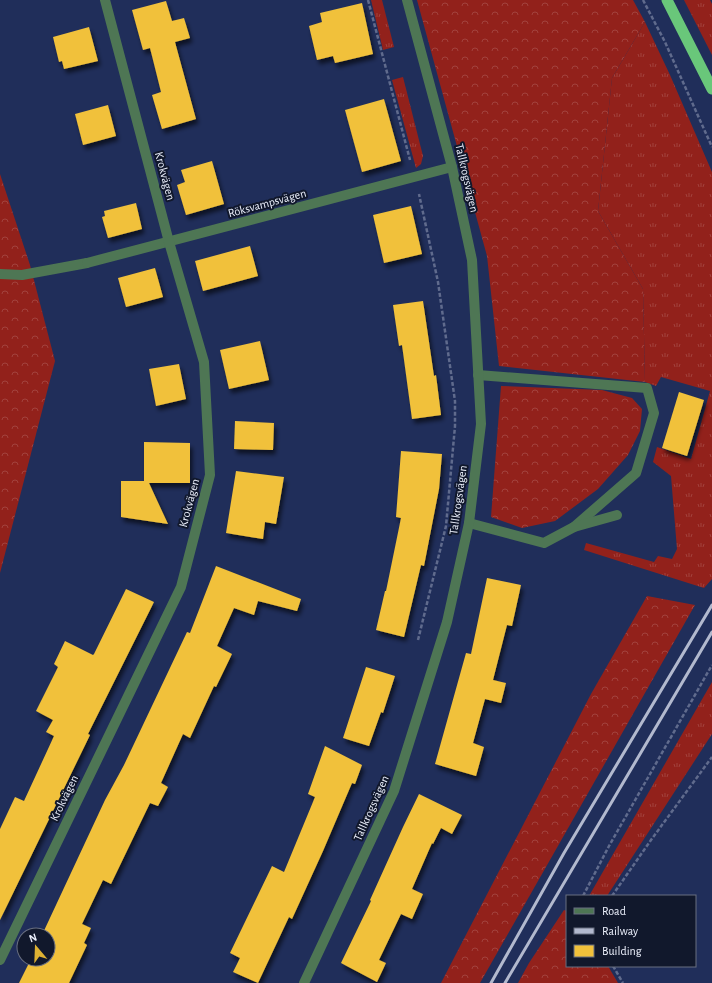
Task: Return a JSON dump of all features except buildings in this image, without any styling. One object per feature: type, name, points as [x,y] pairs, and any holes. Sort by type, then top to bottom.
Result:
[{"type":"highway","points":[[668,0],[712,89]]},
{"type":"street","name":"Krokvägen","points":[[0,960],[181,587],[210,475],[204,362],[169,242],[105,0]]},
{"type":"street","name":"Tallkrogsvägen","points":[[304,983],[394,791],[446,622],[469,523],[481,424],[472,260],[452,166],[407,0]]},
{"type":"street","name":"Röksvampsvägen","points":[[0,274],[22,275],[87,263],[452,166]]},
{"type":"street","points":[[478,376],[647,388],[654,413],[636,473],[574,527]]},
{"type":"street","points":[[469,523],[544,543],[574,527],[617,515]]},
{"type":"path","points":[[368,0],[415,177],[438,282],[455,401],[455,426],[446,526],[418,640]]},
{"type":"path","points":[[643,0],[665,42],[712,147]]},
{"type":"path","points":[[584,895],[609,846],[712,665]]},
{"type":"path","points":[[613,895],[651,840],[712,758]]},
{"type":"path","points":[[614,967],[623,983]]},
{"type":"green space","points":[[371,0],[382,0],[394,47],[383,50]]},
{"type":"green space","points":[[417,0],[633,0],[645,22],[612,78],[598,211],[643,289],[645,382],[499,366],[487,256]]},
{"type":"green space","points":[[684,0],[710,0],[712,4],[712,55]]},
{"type":"green space","points":[[645,22],[670,75],[712,172],[712,579],[704,588],[584,550],[586,543],[654,562],[658,556],[672,559],[677,549],[671,476],[653,462],[657,447],[691,459],[710,391],[661,377],[656,386],[645,382],[643,289],[598,211],[612,78]]},
{"type":"green space","points":[[403,77],[423,156],[421,164],[416,168],[392,80]]},
{"type":"green space","points":[[0,174],[30,265],[55,361],[0,573]]},
{"type":"green space","points":[[501,386],[602,390],[632,398],[642,409],[640,431],[628,455],[598,489],[555,521],[522,528],[491,517]]},
{"type":"green space","points":[[647,596],[695,605],[480,983],[441,983],[591,694]]},
{"type":"green space","points":[[712,682],[712,734],[608,895],[590,895]]},
{"type":"green space","points":[[564,910],[566,911],[566,967],[609,967],[618,983],[518,983],[529,963]]},
{"type":"railway","points":[[491,983],[564,853],[712,605]]},
{"type":"railway","points":[[505,983],[712,632]]}]
